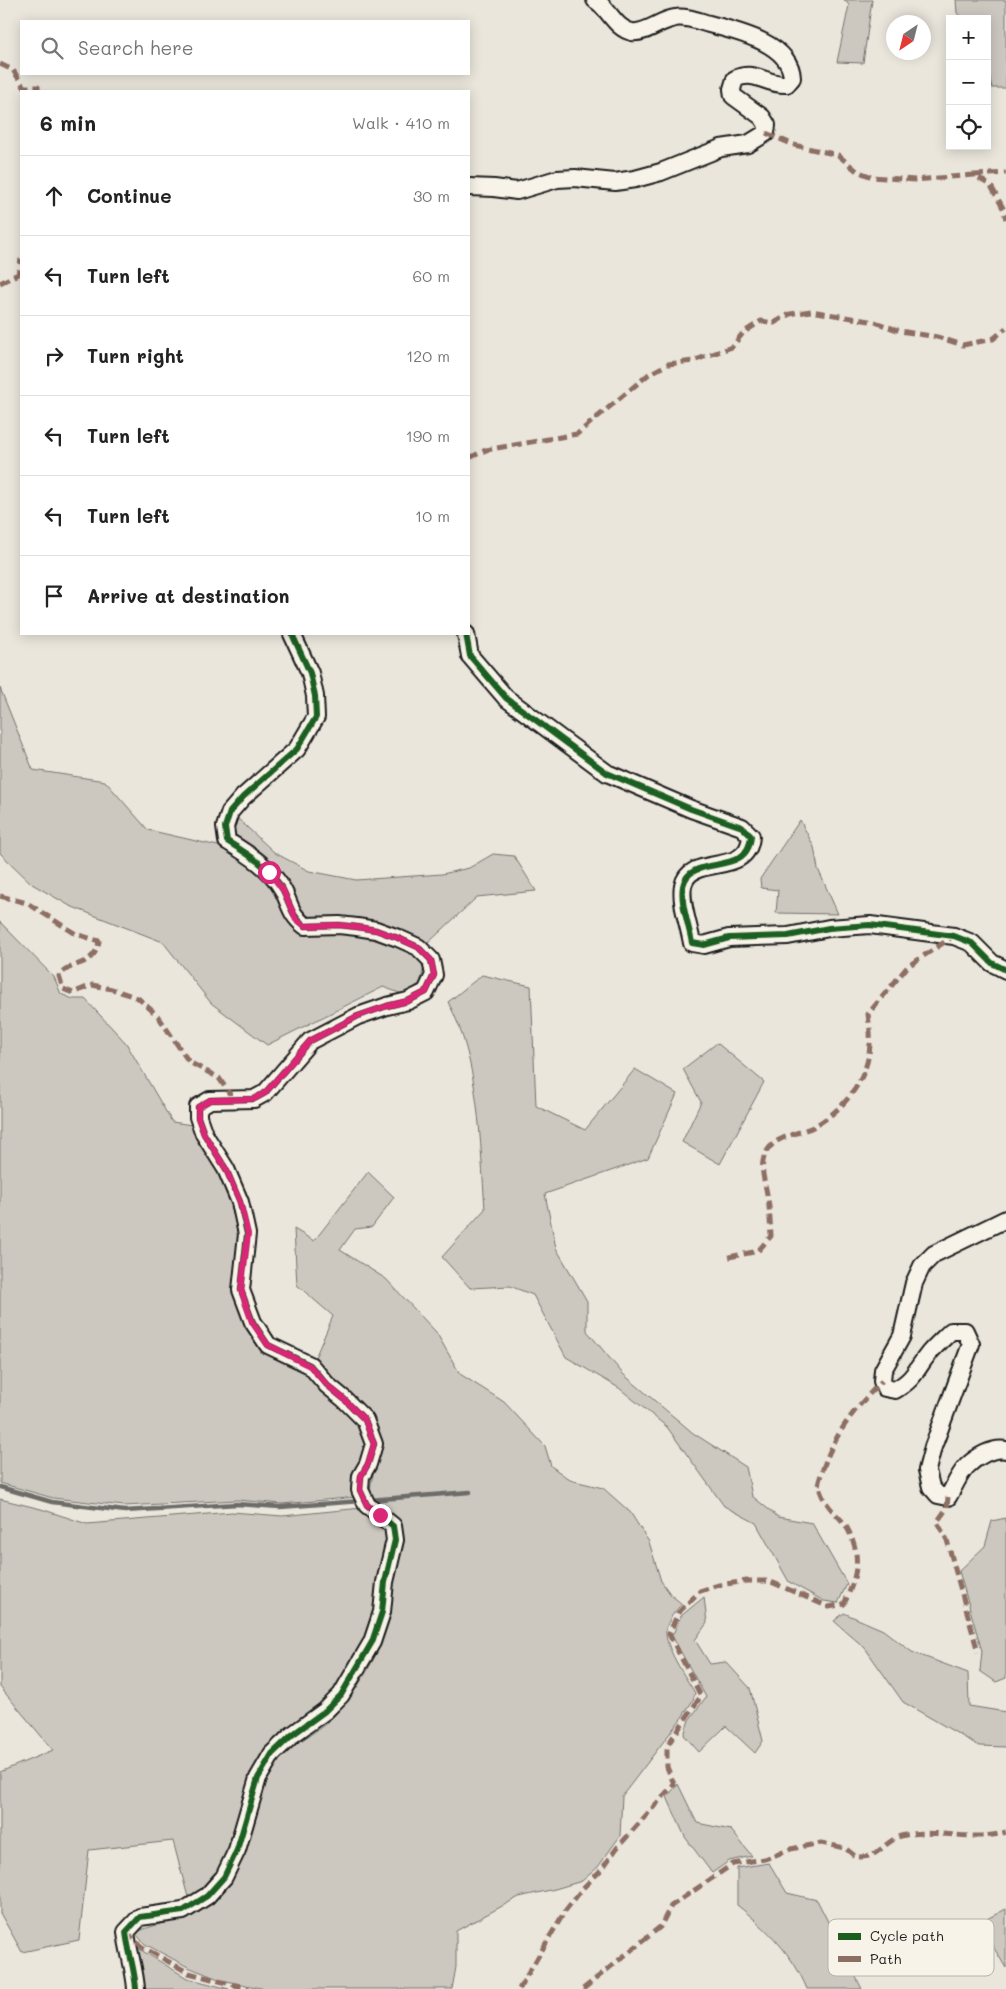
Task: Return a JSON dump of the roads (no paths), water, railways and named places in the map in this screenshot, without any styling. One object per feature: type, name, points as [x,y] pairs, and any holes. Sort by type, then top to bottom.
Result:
[{"type":"street","points":[[470,187],[517,191],[566,178],[615,182],[635,179],[661,172],[721,148],[748,144],[766,133],[767,125],[762,117],[733,96],[732,88],[735,79],[744,75],[756,76],[779,85],[787,84],[792,78],[792,68],[776,50],[738,30],[691,19],[676,18],[644,30],[633,32],[618,24],[594,0]]},
{"type":"street","points":[[136,1989],[126,1932],[140,1917],[183,1911],[206,1896],[224,1877],[237,1850],[258,1778],[272,1754],[292,1735],[325,1711],[341,1695],[372,1642],[382,1612],[385,1582],[395,1540],[393,1526],[367,1505],[360,1490],[361,1476],[368,1464],[374,1444],[365,1420],[327,1385],[310,1366],[268,1345],[252,1322],[241,1290],[248,1234],[240,1202],[226,1169],[204,1134],[198,1118],[198,1107],[210,1100],[254,1099],[265,1093],[310,1041],[358,1016],[408,1001],[426,992],[434,975],[431,960],[418,947],[398,938],[376,930],[357,927],[339,925],[305,926],[296,919],[283,890],[269,872],[256,860],[227,842],[225,827],[230,812],[243,797],[297,749],[316,716],[316,696],[310,673],[292,635]]},
{"type":"street","points":[[466,635],[470,656],[506,698],[607,773],[691,809],[742,827],[751,836],[750,847],[744,854],[734,861],[702,867],[690,874],[683,884],[683,900],[692,942],[704,945],[729,938],[788,936],[829,928],[870,925],[954,936],[972,943],[992,963],[1006,970]]},
{"type":"street","points":[[1006,1219],[934,1254],[922,1266],[914,1283],[902,1336],[883,1370],[882,1381],[885,1388],[895,1390],[904,1385],[916,1374],[928,1354],[951,1331],[965,1331],[971,1344],[932,1447],[927,1470],[931,1487],[938,1495],[948,1497],[966,1467],[981,1456],[999,1448],[1006,1450]]},
{"type":"waterway","points":[[0,1487],[52,1502],[125,1511],[237,1504],[280,1507],[361,1501]]},
{"type":"waterway","points":[[369,1500],[470,1492]]}]
